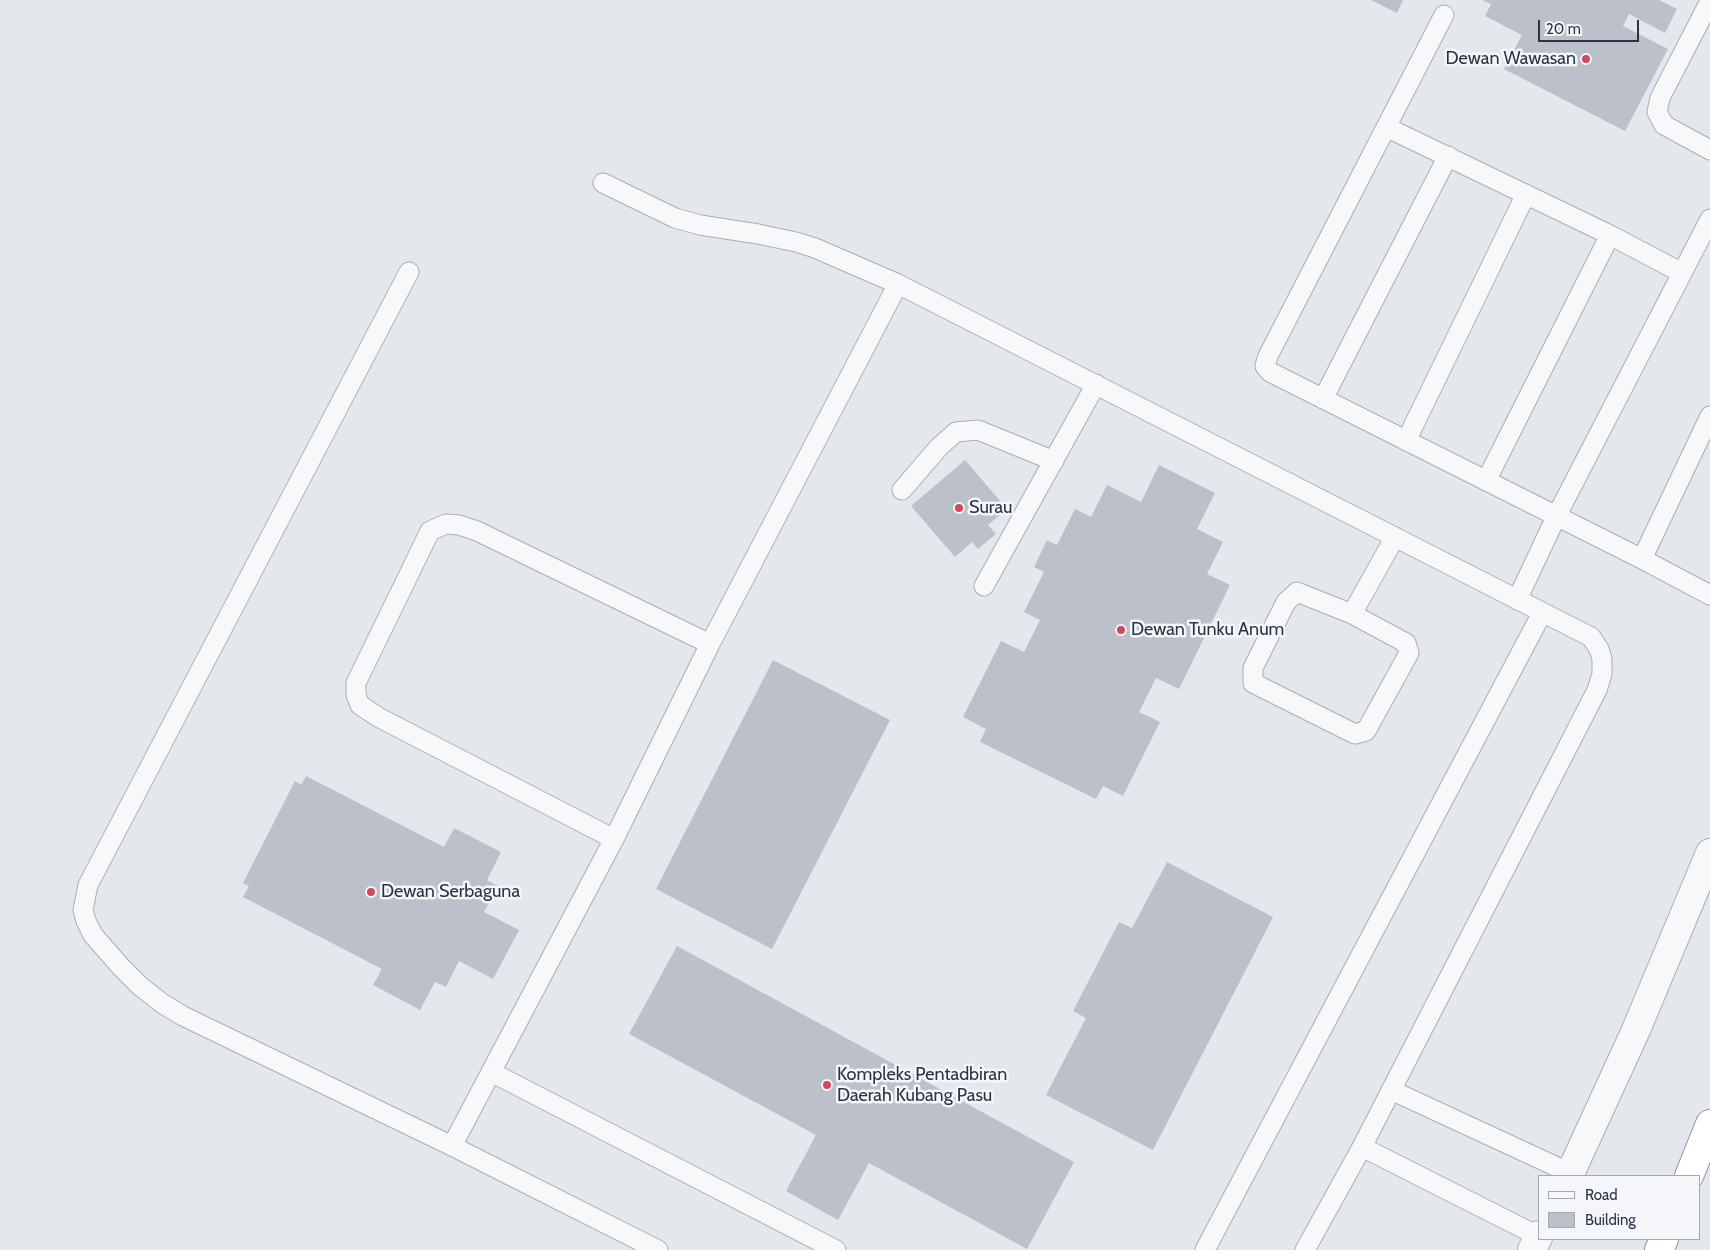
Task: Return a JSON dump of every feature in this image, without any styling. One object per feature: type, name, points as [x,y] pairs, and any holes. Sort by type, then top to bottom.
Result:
[{"type":"highway","points":[[1689,1175],[1710,1124]]},
{"type":"street","points":[[1569,1175],[1636,1030],[1710,853]]},
{"type":"street","points":[[1532,1250],[1538,1235]]},
{"type":"lane","points":[[1710,1],[1660,98],[1657,112],[1664,125],[1710,150]]},
{"type":"lane","points":[[1444,15],[1268,356],[1265,366],[1270,372],[1710,595]]},
{"type":"lane","points":[[1386,127],[1610,235],[1682,273]]},
{"type":"lane","points":[[1323,399],[1448,156]]},
{"type":"lane","points":[[603,183],[675,218],[700,226],[758,234],[796,242],[815,248],[898,284],[1591,638],[1599,648],[1602,659],[1602,674],[1597,690],[1362,1147],[1305,1250]]},
{"type":"lane","points":[[1406,441],[1526,194]]},
{"type":"lane","points":[[1517,600],[1556,517],[1710,219]]},
{"type":"lane","points":[[1486,481],[1610,235]]},
{"type":"lane","points":[[409,272],[88,885],[82,910],[99,942],[140,986],[163,1004],[202,1027],[452,1146],[658,1250]]},
{"type":"lane","points":[[452,1146],[614,839],[710,644],[898,284]]},
{"type":"lane","points":[[984,586],[1096,384]]},
{"type":"lane","points":[[1642,559],[1710,416]]},
{"type":"lane","points":[[902,490],[939,447],[956,432],[978,430],[1054,461]]},
{"type":"lane","points":[[614,839],[387,721],[360,705],[356,695],[356,683],[430,531],[446,524],[459,524],[710,644]]},
{"type":"lane","points":[[1352,614],[1395,537]]},
{"type":"lane","points":[[1297,592],[1352,614],[1406,643],[1409,653],[1366,731],[1355,734],[1253,683],[1253,668],[1286,602],[1297,592]]},
{"type":"lane","points":[[1205,1250],[1542,613]]},
{"type":"lane","points":[[491,1072],[836,1250]]},
{"type":"lane","points":[[1391,1090],[1569,1175]]},
{"type":"lane","points":[[1362,1147],[1538,1235]]},
{"type":"building","points":[[1371,0],[1403,0],[1397,13]]},
{"type":"building","name":"Dewan Wawasan","points":[[1482,0],[1659,0],[1677,9],[1665,33],[1629,14],[1623,26],[1668,49],[1625,131],[1504,69],[1522,35],[1485,16],[1491,4]]},
{"type":"building","name":"Surau","points":[[965,460],[1007,509],[988,525],[996,534],[978,549],[972,542],[955,557],[911,506]]},
{"type":"building","name":"Dewan Tunku Anum","points":[[1159,465],[1215,493],[1197,529],[1223,542],[1207,574],[1230,585],[1179,689],[1156,678],[1139,712],[1160,722],[1123,796],[1103,786],[1096,799],[980,742],[986,729],[963,717],[1001,641],[1024,652],[1040,620],[1024,612],[1044,572],[1034,567],[1047,540],[1057,545],[1075,509],[1091,517],[1107,485],[1141,502]]},
{"type":"building","points":[[773,660],[890,720],[772,949],[656,889]]},
{"type":"building","name":"Dewan Serbaguna","points":[[306,776],[444,847],[454,828],[501,852],[487,880],[498,886],[484,912],[519,930],[493,979],[459,961],[446,987],[435,982],[420,1010],[373,985],[382,969],[243,897],[249,886],[243,883],[295,781],[301,785]]},
{"type":"building","name":"Kompleks Pentadbiran Daerah Kubang Pasu","points":[[1167,862],[1273,917],[1153,1150],[1046,1095],[1086,1018],[1073,1011],[1119,922],[1132,928]]},
{"type":"building","name":"Kompleks Pentadbiran Daerah Kubang Pasu","points":[[677,946],[1074,1162],[1027,1249],[869,1163],[838,1220],[786,1191],[816,1135],[629,1034]]},
{"type":"place","name":"Dewan Wawasan","points":[[1586,59]]},
{"type":"place","name":"Surau","points":[[959,508]]},
{"type":"place","name":"Dewan Tunku Anum","points":[[1121,630]]},
{"type":"place","name":"Dewan Serbaguna","points":[[371,892]]},
{"type":"place","name":"Kompleks Pentadbiran Daerah Kubang Pasu","points":[[827,1085]]}]
